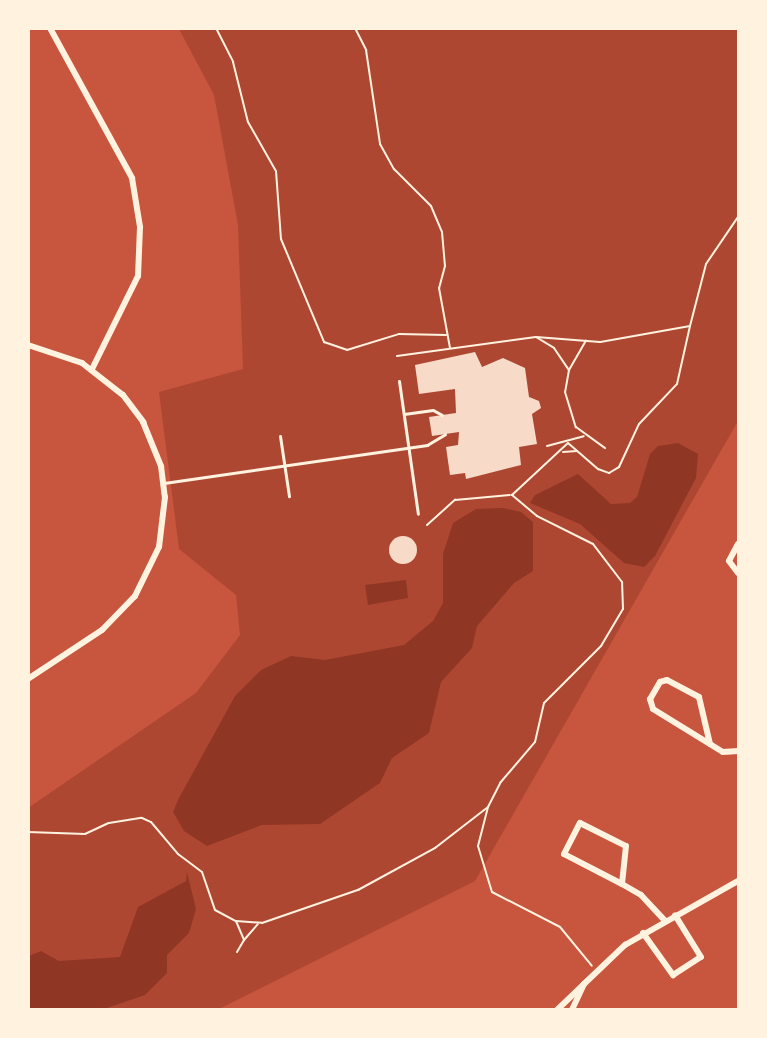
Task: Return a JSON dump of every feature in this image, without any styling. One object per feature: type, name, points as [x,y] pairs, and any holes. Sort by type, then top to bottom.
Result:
[{"type":"street","points":[[50,28],[132,178],[140,227],[138,276],[92,369]]},
{"type":"street","points":[[28,345],[92,369],[143,422],[164,483],[162,534],[141,588],[109,624],[28,679]]},
{"type":"street","points":[[738,544],[729,561],[738,573]]},
{"type":"street","points":[[710,744],[699,697],[667,680],[660,682],[650,699],[653,709],[723,752],[738,751]]},
{"type":"street","points":[[622,884],[626,846],[580,823],[564,854],[641,895],[664,920]]},
{"type":"street","points":[[557,1010],[596,970],[644,933],[738,881]]},
{"type":"street","points":[[644,933],[673,975],[700,957],[675,915]]},
{"type":"street","points":[[572,1010],[584,984]]},
{"type":"lane","points":[[399,381],[418,514]]},
{"type":"lane","points":[[404,414],[432,410],[442,415]]},
{"type":"lane","points":[[164,483],[409,447],[437,442],[445,434]]},
{"type":"lane","points":[[280,436],[289,496]]},
{"type":"path","points":[[216,28],[234,62],[249,122],[276,171],[281,239],[324,342],[347,350],[399,334],[446,335]]},
{"type":"path","points":[[355,28],[366,50],[380,144],[394,169],[431,206],[442,232],[445,266],[439,288],[450,348]]},
{"type":"path","points":[[568,443],[598,469],[609,472],[619,467],[639,424],[677,384],[706,264],[738,217]]},
{"type":"path","points":[[397,356],[536,337],[586,340],[690,326]]},
{"type":"path","points":[[536,337],[554,348],[569,370]]},
{"type":"path","points":[[586,340],[569,370],[568,410],[584,435],[605,448]]},
{"type":"path","points":[[547,446],[568,443],[584,435]]},
{"type":"path","points":[[428,525],[455,500],[512,495],[563,452],[568,443]]},
{"type":"path","points":[[563,452],[577,451]]},
{"type":"path","points":[[512,495],[537,516],[577,532],[604,556],[622,582],[623,609],[593,655],[544,703],[535,742],[500,783],[488,807],[478,846],[492,892],[560,927],[596,970]]},
{"type":"path","points":[[28,832],[85,834],[109,823],[142,818],[202,872],[215,910],[236,921],[258,924],[358,890],[435,848],[488,807]]},
{"type":"path","points":[[236,921],[244,940]]},
{"type":"path","points":[[237,952],[258,924]]},
{"type":"shaded area","points":[[179,29],[738,29],[738,421],[475,881],[219,1009],[29,1009],[28,808],[196,693],[240,635],[236,595],[179,549],[159,392],[243,369],[238,225],[214,95]]},
{"type":"shaded area","points":[[678,443],[698,454],[696,478],[655,556],[644,567],[624,563],[580,524],[530,503],[535,495],[578,474],[611,504],[630,503],[637,497],[650,454],[658,446]]},
{"type":"shaded area","points":[[503,508],[521,512],[533,522],[533,571],[514,583],[477,626],[472,648],[441,682],[429,733],[392,758],[380,783],[320,824],[262,825],[207,846],[184,831],[173,812],[235,696],[261,670],[291,656],[325,660],[404,645],[433,621],[443,603],[443,554],[453,523],[476,509]]},
{"type":"shaded area","points":[[406,580],[408,598],[368,605],[365,585]]},
{"type":"shaded area","points":[[187,872],[196,909],[189,933],[167,955],[167,973],[145,995],[104,1009],[29,1009],[29,956],[41,951],[59,961],[120,957],[138,907],[186,881]]},
{"type":"building","points":[[475,352],[482,367],[503,358],[525,368],[529,397],[539,401],[541,408],[532,414],[537,444],[519,447],[521,465],[466,479],[465,473],[450,475],[446,447],[458,445],[459,432],[432,436],[429,417],[456,413],[455,389],[419,394],[415,365]]},
{"type":"building","points":[[403,536],[413,540],[417,550],[413,560],[403,564],[393,560],[389,550],[393,540]]}]
